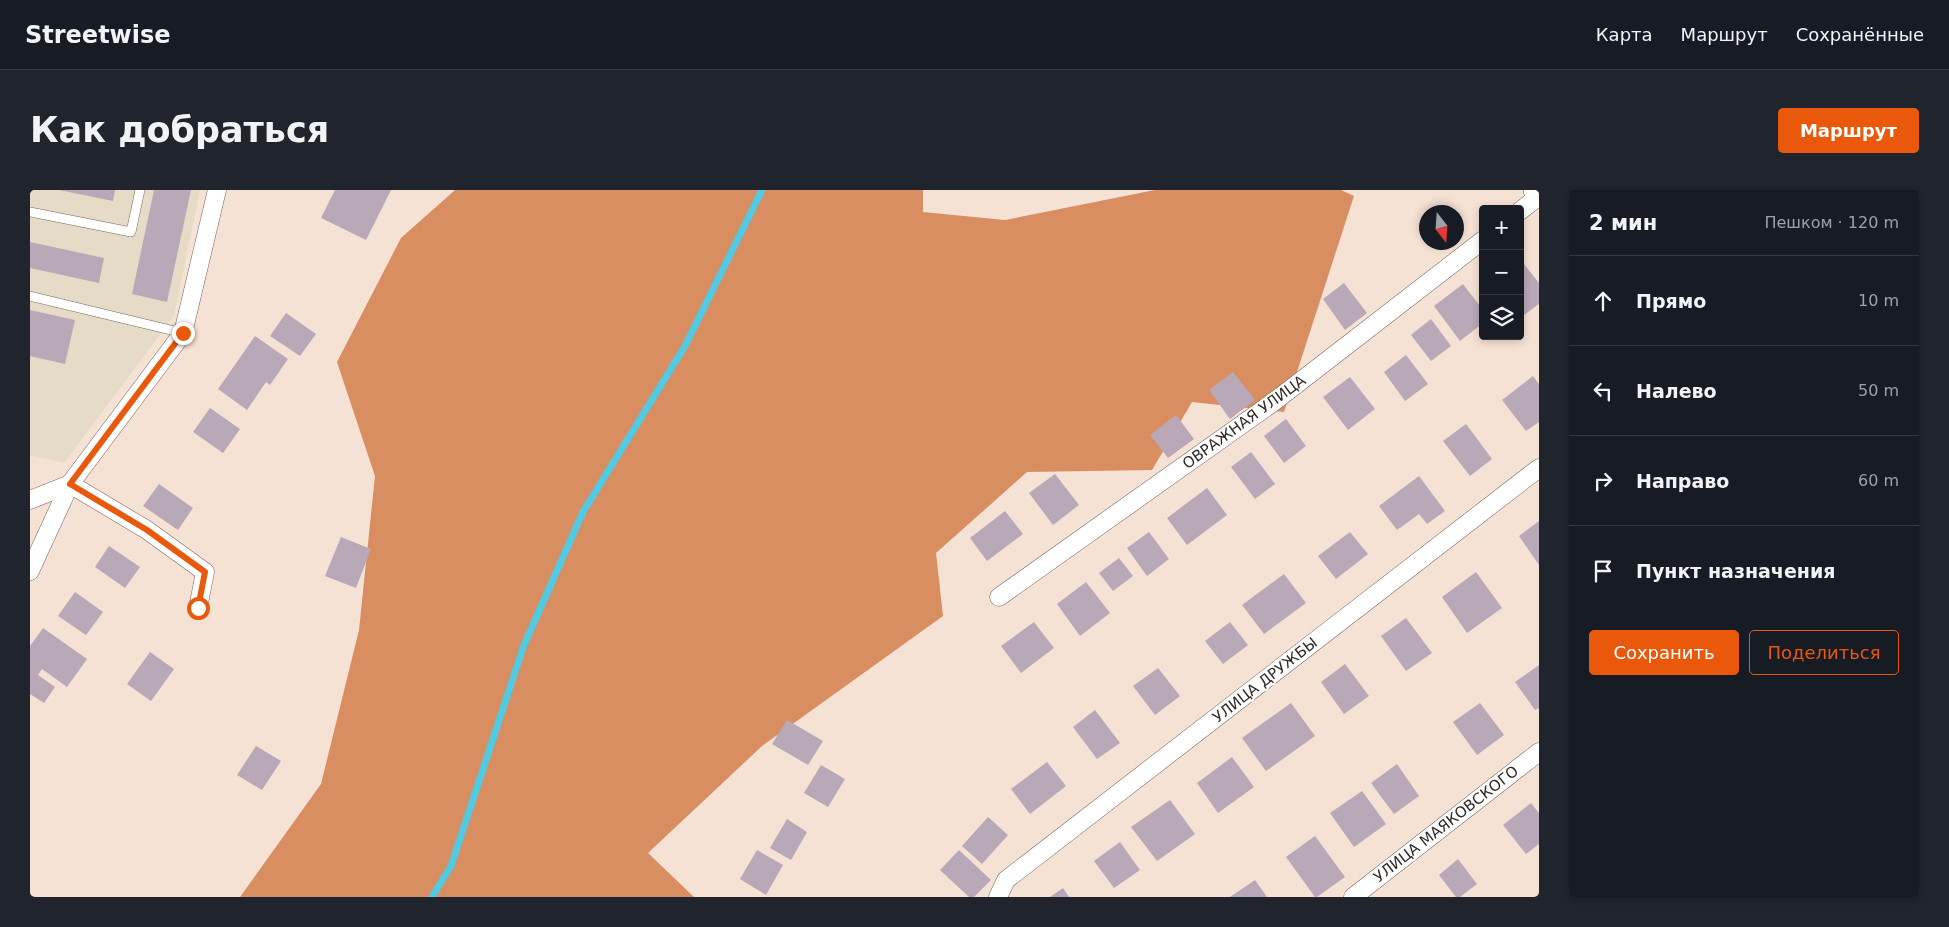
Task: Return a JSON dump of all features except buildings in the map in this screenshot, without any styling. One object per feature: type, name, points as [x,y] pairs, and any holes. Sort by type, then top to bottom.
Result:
[{"type":"main road","points":[[1536,190],[1539,194]]},
{"type":"street","points":[[30,571],[70,484],[183,333],[217,190]]},
{"type":"street","points":[[1524,207],[1539,194]]},
{"type":"street","name":"ОВРАЖНАЯ УЛИЦА","points":[[999,597],[1276,401],[1479,243]]},
{"type":"street","name":"УЛИЦА ДРУЖБЫ","points":[[998,897],[1006,880],[1539,468]]},
{"type":"street","points":[[30,500],[70,484]]},
{"type":"street","points":[[70,484],[147,530],[205,572],[198,608]]},
{"type":"street","name":"УЛИЦА МАЯКОВСКОГО","points":[[1353,897],[1539,752]]},
{"type":"lane","points":[[30,212],[131,232],[140,190]]},
{"type":"lane","points":[[30,296],[183,333]]},
{"type":"shaded area","points":[[30,190],[200,190],[174,316],[64,463],[30,455]]},
{"type":"shaded area","points":[[455,190],[923,190],[923,212],[1005,220],[1155,190],[1341,190],[1354,196],[1284,412],[1192,402],[1152,470],[1027,472],[936,553],[943,616],[762,746],[648,853],[694,897],[240,897],[321,784],[359,630],[375,476],[337,362],[401,238]]},
{"type":"waterway","points":[[432,897],[451,866],[524,645],[583,512],[685,346],[762,190]]},
{"type":"route","points":[[183,333],[70,484],[147,530],[205,572],[198,608]]}]
